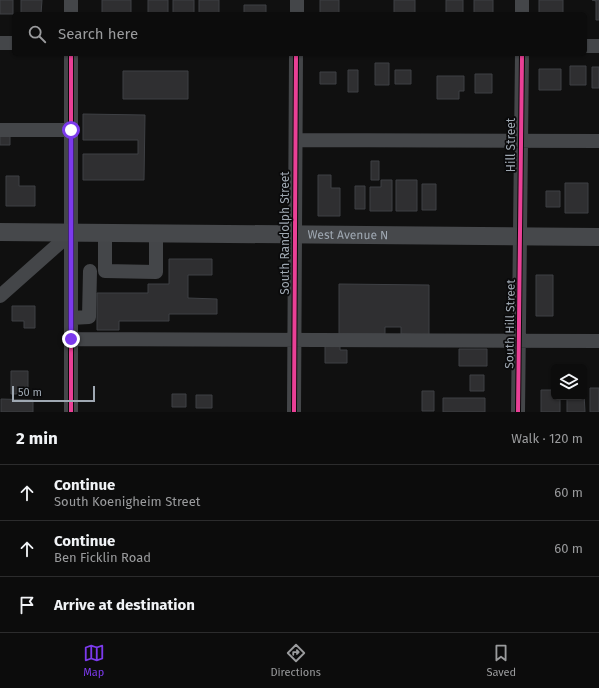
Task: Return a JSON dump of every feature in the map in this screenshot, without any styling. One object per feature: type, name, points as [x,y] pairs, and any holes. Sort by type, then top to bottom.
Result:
[{"type":"main road","name":"West Avenue N","points":[[0,232],[599,237]]},
{"type":"street","points":[[71,0],[71,12]]},
{"type":"street","points":[[297,0],[297,12]]},
{"type":"street","points":[[522,0],[522,12]]},
{"type":"street","points":[[0,43],[12,43]]},
{"type":"street","points":[[587,46],[599,46]]},
{"type":"street","points":[[71,56],[71,412]]},
{"type":"street","name":"South Randolph Street","points":[[294,412],[296,56]]},
{"type":"street","name":"Hill Street","points":[[521,236],[522,56]]},
{"type":"street","points":[[0,130],[71,130]]},
{"type":"street","points":[[296,140],[599,140]]},
{"type":"street","points":[[0,296],[72,232]]},
{"type":"street","points":[[105,233],[105,271]]},
{"type":"street","points":[[72,271],[156,272],[156,233]]},
{"type":"street","name":"South Hill Street","points":[[518,412],[521,236]]},
{"type":"street","points":[[71,318],[90,317],[90,271]]},
{"type":"street","points":[[71,339],[599,341]]},
{"type":"building","points":[[0,0],[13,0],[12,14],[0,14]]},
{"type":"building","points":[[21,0],[42,0],[41,12],[21,12]]},
{"type":"building","points":[[102,0],[131,0],[131,12],[102,12]]},
{"type":"building","points":[[148,0],[168,0],[168,12],[148,12]]},
{"type":"building","points":[[173,0],[194,0],[194,12],[173,12]]},
{"type":"building","points":[[199,0],[219,0],[219,12],[199,12]]},
{"type":"building","points":[[320,0],[339,0],[339,12],[320,12]]},
{"type":"building","points":[[394,0],[415,0],[415,12],[394,12]]},
{"type":"building","points":[[446,0],[463,0],[463,12],[446,12]]},
{"type":"building","points":[[474,0],[493,0],[493,12],[474,12]]},
{"type":"building","points":[[539,0],[563,0],[563,12],[539,12]]},
{"type":"building","points":[[592,0],[599,0],[599,20],[596,20],[596,1]]},
{"type":"building","points":[[244,5],[266,5],[266,12],[244,12]]},
{"type":"building","points":[[375,63],[389,63],[389,85],[375,85]]},
{"type":"building","points":[[570,66],[586,66],[586,85],[570,85]]},
{"type":"building","points":[[592,67],[599,67],[599,88],[592,88]]},
{"type":"building","points":[[539,69],[561,69],[561,90],[539,90]]},
{"type":"building","points":[[348,70],[358,70],[358,92],[348,92]]},
{"type":"building","points":[[395,70],[411,70],[411,84],[395,84]]},
{"type":"building","points":[[123,71],[188,71],[188,99],[123,99]]},
{"type":"building","points":[[320,72],[336,72],[336,84],[320,84]]},
{"type":"building","points":[[475,74],[492,74],[492,93],[475,93]]},
{"type":"building","points":[[437,76],[464,76],[464,91],[459,91],[459,99],[437,99]]},
{"type":"building","points":[[83,114],[145,115],[144,180],[83,180],[83,154],[138,154],[138,140],[83,140]]},
{"type":"building","points":[[0,136],[10,136],[10,145],[0,145]]},
{"type":"building","points":[[371,161],[379,161],[379,180],[371,180]]},
{"type":"building","points":[[318,175],[331,175],[331,188],[340,188],[340,216],[318,216]]},
{"type":"building","points":[[6,176],[19,176],[19,186],[35,186],[35,206],[6,206]]},
{"type":"building","points":[[381,180],[392,180],[392,211],[370,211],[370,187],[381,187]]},
{"type":"building","points":[[396,180],[417,180],[417,211],[396,211]]},
{"type":"building","points":[[565,183],[588,183],[588,213],[565,213]]},
{"type":"building","points":[[422,184],[436,184],[436,210],[422,210]]},
{"type":"building","points":[[355,186],[365,186],[365,209],[355,209]]},
{"type":"building","points":[[546,191],[560,191],[560,207],[546,207]]},
{"type":"building","points":[[169,259],[212,259],[212,275],[188,275],[188,298],[217,299],[217,314],[169,314],[169,321],[119,321],[119,330],[97,330],[97,293],[148,293],[148,284],[169,284]]},
{"type":"building","points":[[536,275],[553,275],[553,316],[536,316]]},
{"type":"building","points":[[339,284],[429,285],[429,335],[401,334],[401,327],[385,327],[385,334],[339,334]]},
{"type":"building","points":[[12,306],[35,306],[35,328],[24,328],[24,321],[12,321]]},
{"type":"building","points":[[325,345],[340,345],[340,350],[347,350],[347,363],[325,363]]},
{"type":"building","points":[[459,349],[487,349],[487,366],[459,366]]},
{"type":"building","points":[[11,371],[28,371],[28,394],[11,394]]},
{"type":"building","points":[[470,375],[484,375],[484,391],[470,391]]},
{"type":"building","points":[[590,388],[599,388],[599,412],[590,412]]},
{"type":"building","points":[[541,390],[551,390],[551,400],[560,400],[560,412],[541,412]]},
{"type":"building","points":[[422,391],[434,391],[434,411],[422,411]]},
{"type":"building","points":[[172,394],[186,394],[186,407],[172,407]]},
{"type":"building","points":[[196,395],[212,395],[212,408],[196,408]]},
{"type":"building","points":[[443,398],[485,398],[485,412],[443,412]]},
{"type":"building","points":[[1,399],[33,400],[33,412],[1,412]]},
{"type":"building","points":[[567,400],[584,400],[585,412],[567,412]]},
{"type":"cycle path","points":[[71,56],[71,412]]},
{"type":"cycle path","points":[[294,412],[296,56]]},
{"type":"cycle path","points":[[518,412],[522,56]]},
{"type":"route","points":[[71,130],[71,339]]}]
